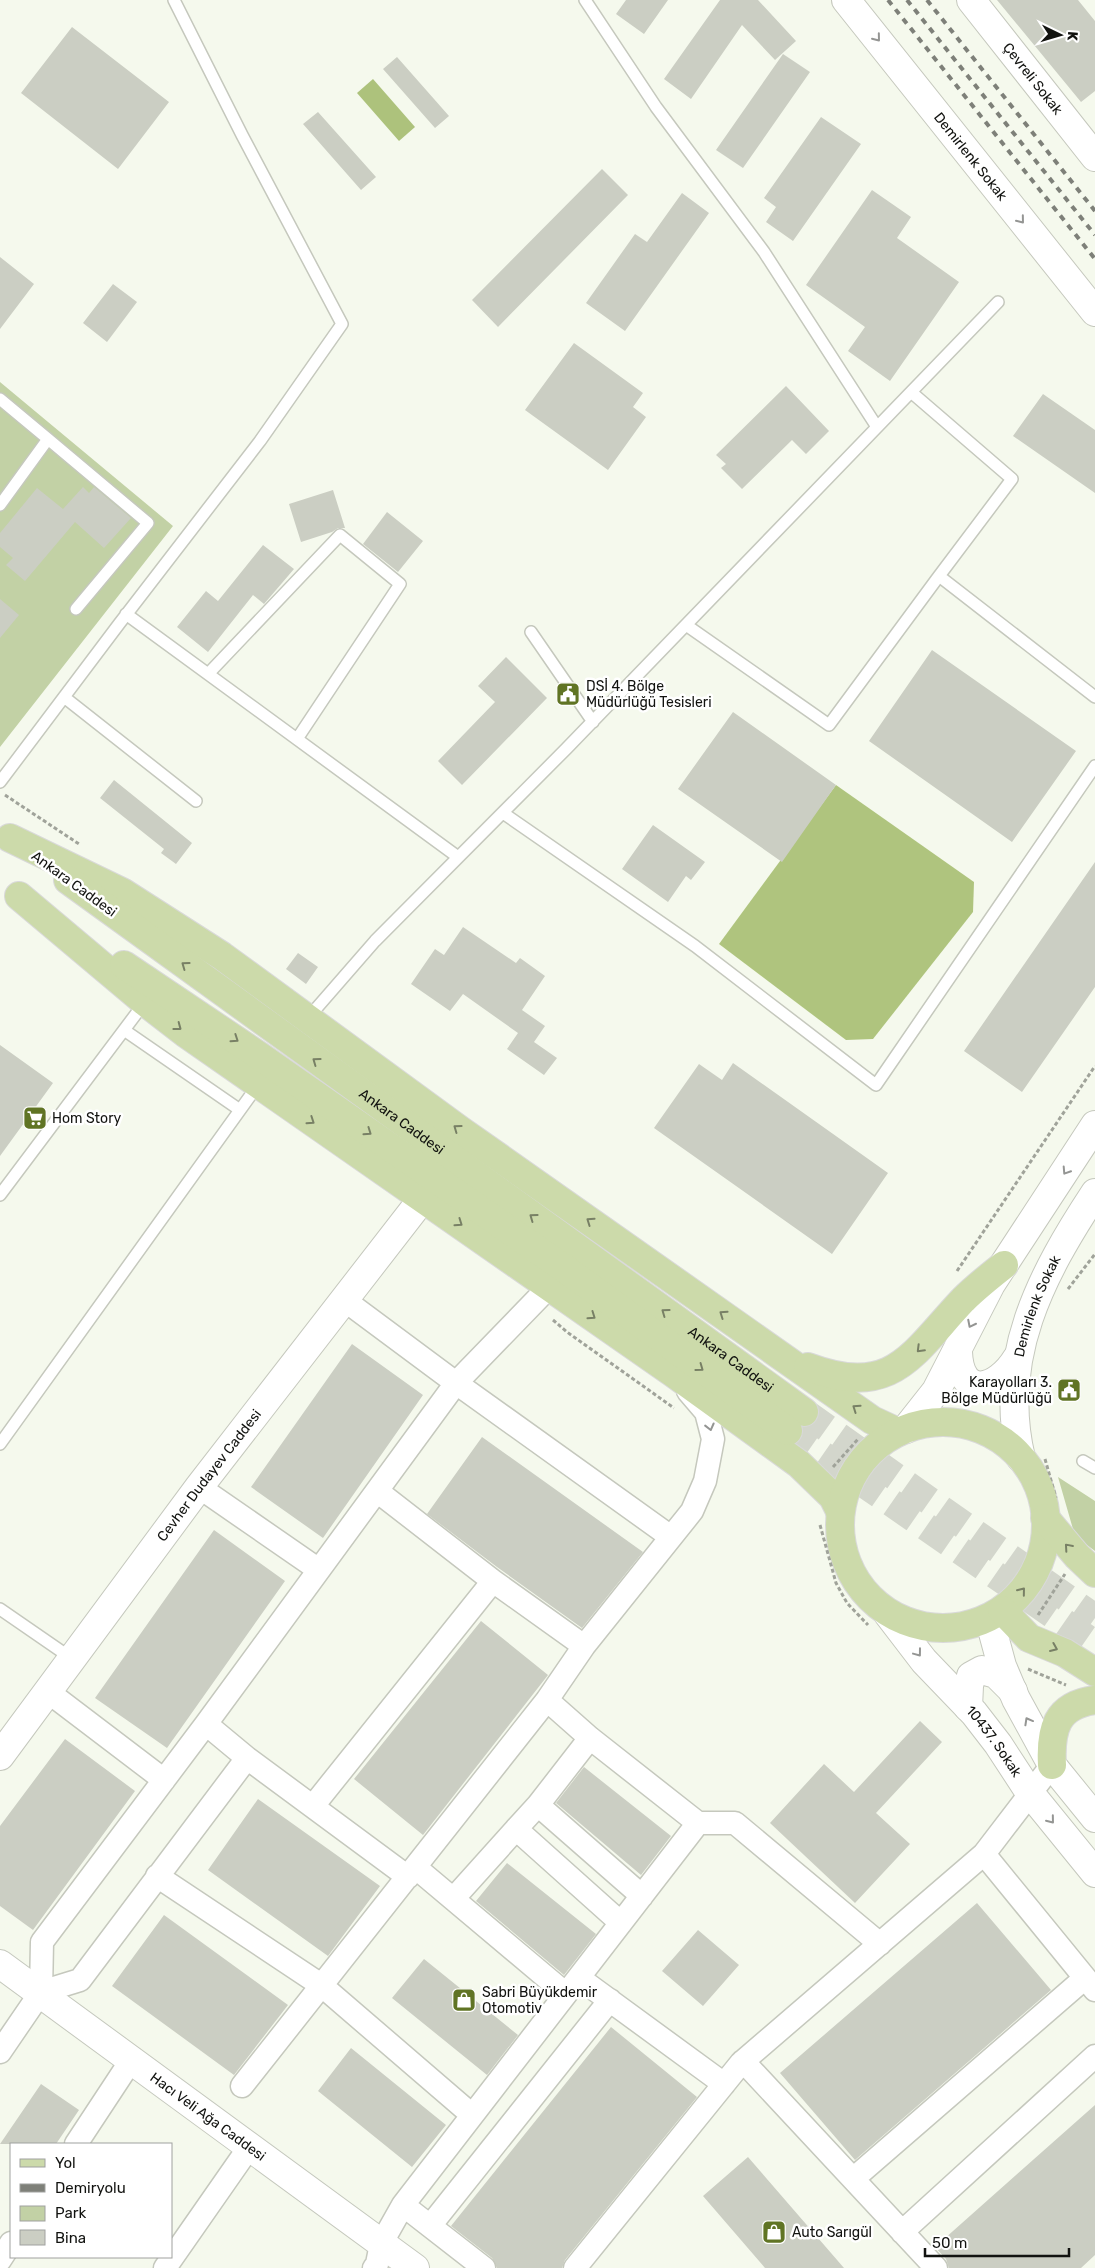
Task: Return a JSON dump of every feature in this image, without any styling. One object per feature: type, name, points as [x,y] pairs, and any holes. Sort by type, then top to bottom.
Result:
[{"type":"main road","points":[[5,834],[122,892],[222,956],[307,1020],[872,1420],[902,1430]]},
{"type":"main road","name":"Ankara Caddesi","points":[[5,834],[796,1422],[568,1271],[177,1000],[9,890]]},
{"type":"main road","points":[[9,890],[145,1002],[258,1085],[423,1198],[542,1295],[673,1373],[799,1464],[833,1497],[830,1517],[846,1562],[879,1621],[945,1629],[975,1624],[996,1614],[1014,1600],[1033,1576],[1043,1548],[1051,1509]]},
{"type":"main road","points":[[783,1356],[815,1369],[840,1376],[863,1378],[886,1373],[911,1358],[963,1300],[1004,1265]]},
{"type":"main road","points":[[830,1517],[843,1497],[855,1470],[874,1448],[902,1430],[926,1423],[941,1422],[971,1426],[1032,1456],[1035,1480],[1040,1492],[1086,1565]]},
{"type":"main road","points":[[996,1614],[1029,1638],[1065,1653],[1095,1672]]},
{"type":"main road","points":[[1052,1765],[1051,1744],[1054,1729],[1060,1717],[1080,1703],[1084,1694]]},
{"type":"street","name":"Demirlenk Sokak","points":[[846,0],[1095,312]]},
{"type":"street","name":"Çevreli Sokak","points":[[971,0],[1094,155]]},
{"type":"street","points":[[902,1430],[929,1402],[958,1352],[980,1305],[1004,1265],[1094,1127]]},
{"type":"street","name":"Demirlenk Sokak","points":[[1032,1456],[1016,1436],[1013,1405],[1014,1375],[1022,1335],[1038,1292],[1073,1226],[1095,1193]]},
{"type":"street","name":"Cevher Dudayev Caddesi","points":[[0,1756],[199,1487],[423,1198]]},
{"type":"street","points":[[1073,1226],[1095,1205]]},
{"type":"street","points":[[0,2052],[42,1992],[42,1942],[206,1724],[456,1383],[542,1295]]},
{"type":"street","points":[[343,1299],[456,1383],[671,1537]]},
{"type":"street","points":[[958,1352],[961,1372],[967,1379],[982,1386],[991,1385],[999,1380],[1018,1358]]},
{"type":"street","points":[[242,2086],[547,1700],[584,1646],[692,1511],[705,1481],[713,1439],[706,1412],[673,1373]]},
{"type":"street","points":[[199,1487],[319,1570]]},
{"type":"street","points":[[377,1491],[493,1581],[584,1646]]},
{"type":"street","points":[[313,1806],[493,1581]]},
{"type":"street","points":[[996,1614],[999,1657],[1013,1691],[1052,1765],[1095,1818]]},
{"type":"street","name":"10437. Sokak","points":[[879,1621],[924,1661],[968,1707],[998,1744],[1030,1794],[1095,1873]]},
{"type":"street","points":[[968,1707],[969,1686],[972,1676],[982,1670],[996,1674],[1013,1691]]},
{"type":"street","points":[[47,1691],[164,1780]]},
{"type":"street","points":[[547,1700],[590,1738],[698,1823],[735,1823],[880,1944]]},
{"type":"street","points":[[206,1724],[247,1758],[313,1806],[454,1898],[572,1986],[610,2000],[724,2084]]},
{"type":"street","points":[[454,1898],[538,1805],[590,1738]]},
{"type":"street","points":[[42,1992],[80,1980],[247,1758]]},
{"type":"street","points":[[575,2268],[743,2061],[984,1854],[1052,1765]]},
{"type":"street","points":[[538,1805],[642,1896]]},
{"type":"street","points":[[377,2256],[402,2205],[698,1823]]},
{"type":"street","points":[[516,1829],[621,1923]]},
{"type":"street","points":[[853,2179],[1090,1984],[984,1854]]},
{"type":"street","points":[[157,1876],[321,1985],[472,2114]]},
{"type":"street","name":"Hacı Veli Ağa Caddesi","points":[[0,1964],[42,1992],[250,2146],[377,2256],[414,2268]]},
{"type":"street","points":[[430,2226],[610,2000]]},
{"type":"street","points":[[902,2232],[1095,2056]]},
{"type":"street","points":[[77,2143],[132,2059]]},
{"type":"street","points":[[743,2061],[936,2268]]},
{"type":"street","points":[[172,2257],[250,2146]]},
{"type":"street","points":[[402,2205],[484,2268]]},
{"type":"street","points":[[0,2260],[10,2245]]},
{"type":"lane","points":[[0,782],[126,614],[260,442],[342,324],[242,135],[174,0]]},
{"type":"lane","points":[[585,0],[656,107],[764,252],[877,427]]},
{"type":"lane","points":[[307,1020],[375,941],[593,722],[998,302]]},
{"type":"lane","points":[[686,625],[829,726],[1012,479],[911,392]]},
{"type":"lane","points":[[0,399],[148,523],[76,609]]},
{"type":"lane","points":[[0,505],[48,439]]},
{"type":"lane","points":[[208,674],[340,536],[400,584],[297,739]]},
{"type":"lane","points":[[939,576],[1095,697]]},
{"type":"lane","points":[[126,614],[458,857]]},
{"type":"lane","points":[[530,632],[593,722]]},
{"type":"lane","points":[[64,696],[196,801]]},
{"type":"lane","points":[[503,813],[695,946],[876,1085],[1095,766]]},
{"type":"lane","points":[[0,1195],[145,1002]]},
{"type":"lane","points":[[124,1030],[240,1110]]},
{"type":"lane","points":[[0,1444],[258,1085]]},
{"type":"lane","points":[[1083,1461],[1095,1468]]},
{"type":"lane","points":[[0,1609],[71,1658]]},
{"type":"path","points":[[0,792],[80,845]]},
{"type":"path","points":[[953,1278],[1095,1066]]},
{"type":"path","points":[[542,1295],[567,1332],[680,1412]]},
{"type":"path","points":[[819,1483],[867,1429],[872,1420]]},
{"type":"path","points":[[1032,1456],[1051,1509]]},
{"type":"path","points":[[830,1517],[836,1583],[847,1603],[879,1621]]},
{"type":"path","points":[[1029,1638],[1032,1623],[1086,1565]]},
{"type":"path","points":[[999,1657],[1084,1694]]},
{"type":"green space","points":[[0,382],[173,526],[0,747]]},
{"type":"green space","points":[[1058,1477],[1095,1501],[1095,1551],[1075,1536]]},
{"type":"shaded area","points":[[373,79],[415,127],[399,141],[357,93]]},
{"type":"shaded area","points":[[836,785],[974,882],[973,912],[873,1039],[846,1040],[719,944]]},
{"type":"building","points":[[626,0],[668,0],[644,34],[616,14]]},
{"type":"building","points":[[720,0],[758,0],[796,41],[775,60],[742,25],[691,99],[664,79]]},
{"type":"building","points":[[997,0],[1078,0],[1095,21],[1095,91],[1081,102]]},
{"type":"building","points":[[72,27],[169,102],[118,169],[21,93]]},
{"type":"building","points":[[783,54],[810,72],[743,168],[716,150]]},
{"type":"building","points":[[397,57],[449,116],[435,128],[383,69]]},
{"type":"building","points":[[318,112],[376,177],[361,190],[303,124]]},
{"type":"building","points":[[821,117],[861,144],[793,241],[766,222],[776,207],[764,198]]},
{"type":"building","points":[[602,169],[628,195],[498,327],[472,300]]},
{"type":"building","points":[[872,190],[911,217],[897,238],[959,282],[890,381],[848,351],[865,327],[806,285]]},
{"type":"building","points":[[682,193],[709,213],[625,331],[586,303],[635,234],[647,242]]},
{"type":"building","points":[[0,257],[34,284],[0,329]]},
{"type":"building","points":[[113,284],[137,302],[107,342],[83,323]]},
{"type":"building","points":[[574,343],[643,393],[633,407],[646,417],[608,470],[525,410]]},
{"type":"building","points":[[786,386],[829,431],[806,454],[792,440],[742,489],[721,468],[726,464],[716,455]]},
{"type":"building","points":[[1043,394],[1095,430],[1095,493],[1013,436]]},
{"type":"building","points":[[83,487],[89,493],[94,487],[131,518],[104,548],[75,522],[25,581],[6,565],[13,558],[0,547],[0,533],[37,488],[63,509]]},
{"type":"building","points":[[333,490],[345,528],[338,528],[332,532],[301,542],[289,504]]},
{"type":"building","points":[[387,512],[423,541],[398,572],[363,544]]},
{"type":"building","points":[[263,545],[294,569],[264,604],[253,595],[208,652],[177,627],[206,591],[218,601]]},
{"type":"building","points":[[0,599],[19,615],[0,638]]},
{"type":"building","points":[[932,650],[1076,751],[1012,842],[869,741]]},
{"type":"building","points":[[506,657],[547,698],[462,785],[438,761],[495,702],[478,686]]},
{"type":"building","points":[[733,712],[836,785],[782,862],[678,789]]},
{"type":"building","points":[[114,780],[192,843],[176,864],[161,853],[164,849],[100,798]]},
{"type":"building","points":[[653,825],[705,862],[691,880],[686,876],[668,902],[622,869]]},
{"type":"building","points":[[1095,862],[1095,987],[1022,1092],[964,1051]]},
{"type":"building","points":[[463,927],[516,963],[520,958],[545,976],[522,1010],[545,1026],[534,1042],[557,1058],[544,1075],[507,1049],[518,1033],[463,994],[450,1011],[411,984],[435,949],[444,955]]},
{"type":"building","points":[[298,953],[318,967],[306,984],[286,969]]},
{"type":"building","points":[[0,1045],[53,1083],[0,1156]]},
{"type":"building","points":[[733,1063],[888,1173],[832,1254],[654,1128],[699,1064],[722,1080]]},
{"type":"building","points":[[352,1344],[423,1395],[323,1538],[251,1487]]},
{"type":"building","points":[[482,1437],[643,1552],[582,1628],[427,1514]]},
{"type":"building","points":[[214,1530],[285,1581],[167,1748],[95,1698]]},
{"type":"building","points":[[481,1621],[548,1675],[423,1835],[354,1779]]},
{"type":"building","points":[[920,1721],[942,1742],[876,1813],[910,1844],[855,1903],[770,1823],[824,1764],[854,1792]]},
{"type":"building","points":[[65,1739],[135,1791],[33,1930],[0,1906],[0,1826]]},
{"type":"building","points":[[584,1767],[671,1836],[641,1875],[556,1803]]},
{"type":"building","points":[[258,1799],[380,1886],[328,1956],[208,1870]]},
{"type":"building","points":[[507,1863],[596,1934],[564,1975],[476,1901]]},
{"type":"building","points":[[977,1903],[1051,1990],[855,2160],[780,2073]]},
{"type":"building","points":[[164,1915],[288,2005],[234,2075],[112,1986]]},
{"type":"building","points":[[698,1930],[739,1965],[703,2006],[662,1971]]},
{"type":"building","points":[[424,1959],[518,2035],[487,2075],[392,1998]]},
{"type":"building","points":[[611,2027],[697,2097],[565,2260],[562,2268],[497,2268],[492,2258],[451,2226]]},
{"type":"building","points":[[351,2048],[446,2125],[412,2167],[318,2091]]},
{"type":"building","points":[[41,2084],[79,2110],[57,2143],[0,2144]]},
{"type":"building","points":[[1095,2105],[1095,2255],[1081,2268],[949,2268],[946,2259],[935,2247]]},
{"type":"building","name":"Auto Sarıgül","points":[[748,2157],[844,2268],[765,2268],[703,2196]]},
{"type":"tunnel","points":[[804,1412],[1095,1618]]},
{"type":"tunnel","points":[[788,1431],[1095,1644]]},
{"type":"railway","points":[[888,0],[1095,259]]},
{"type":"railway","points":[[907,0],[1095,235]]},
{"type":"railway","points":[[927,0],[1095,211]]},
{"type":"place","name":"DSİ 4. Bölge Müdürlüğü Tesisleri","points":[[568,694]]},
{"type":"place","name":"Hom Story","points":[[35,1118]]},
{"type":"place","name":"Karayolları 3. Bölge Müdürlüğü","points":[[1069,1390]]},
{"type":"place","name":"Sabri Büyükdemir Otomotiv","points":[[464,2000]]},
{"type":"place","name":"Auto Sarıgül","points":[[774,2232]]}]
